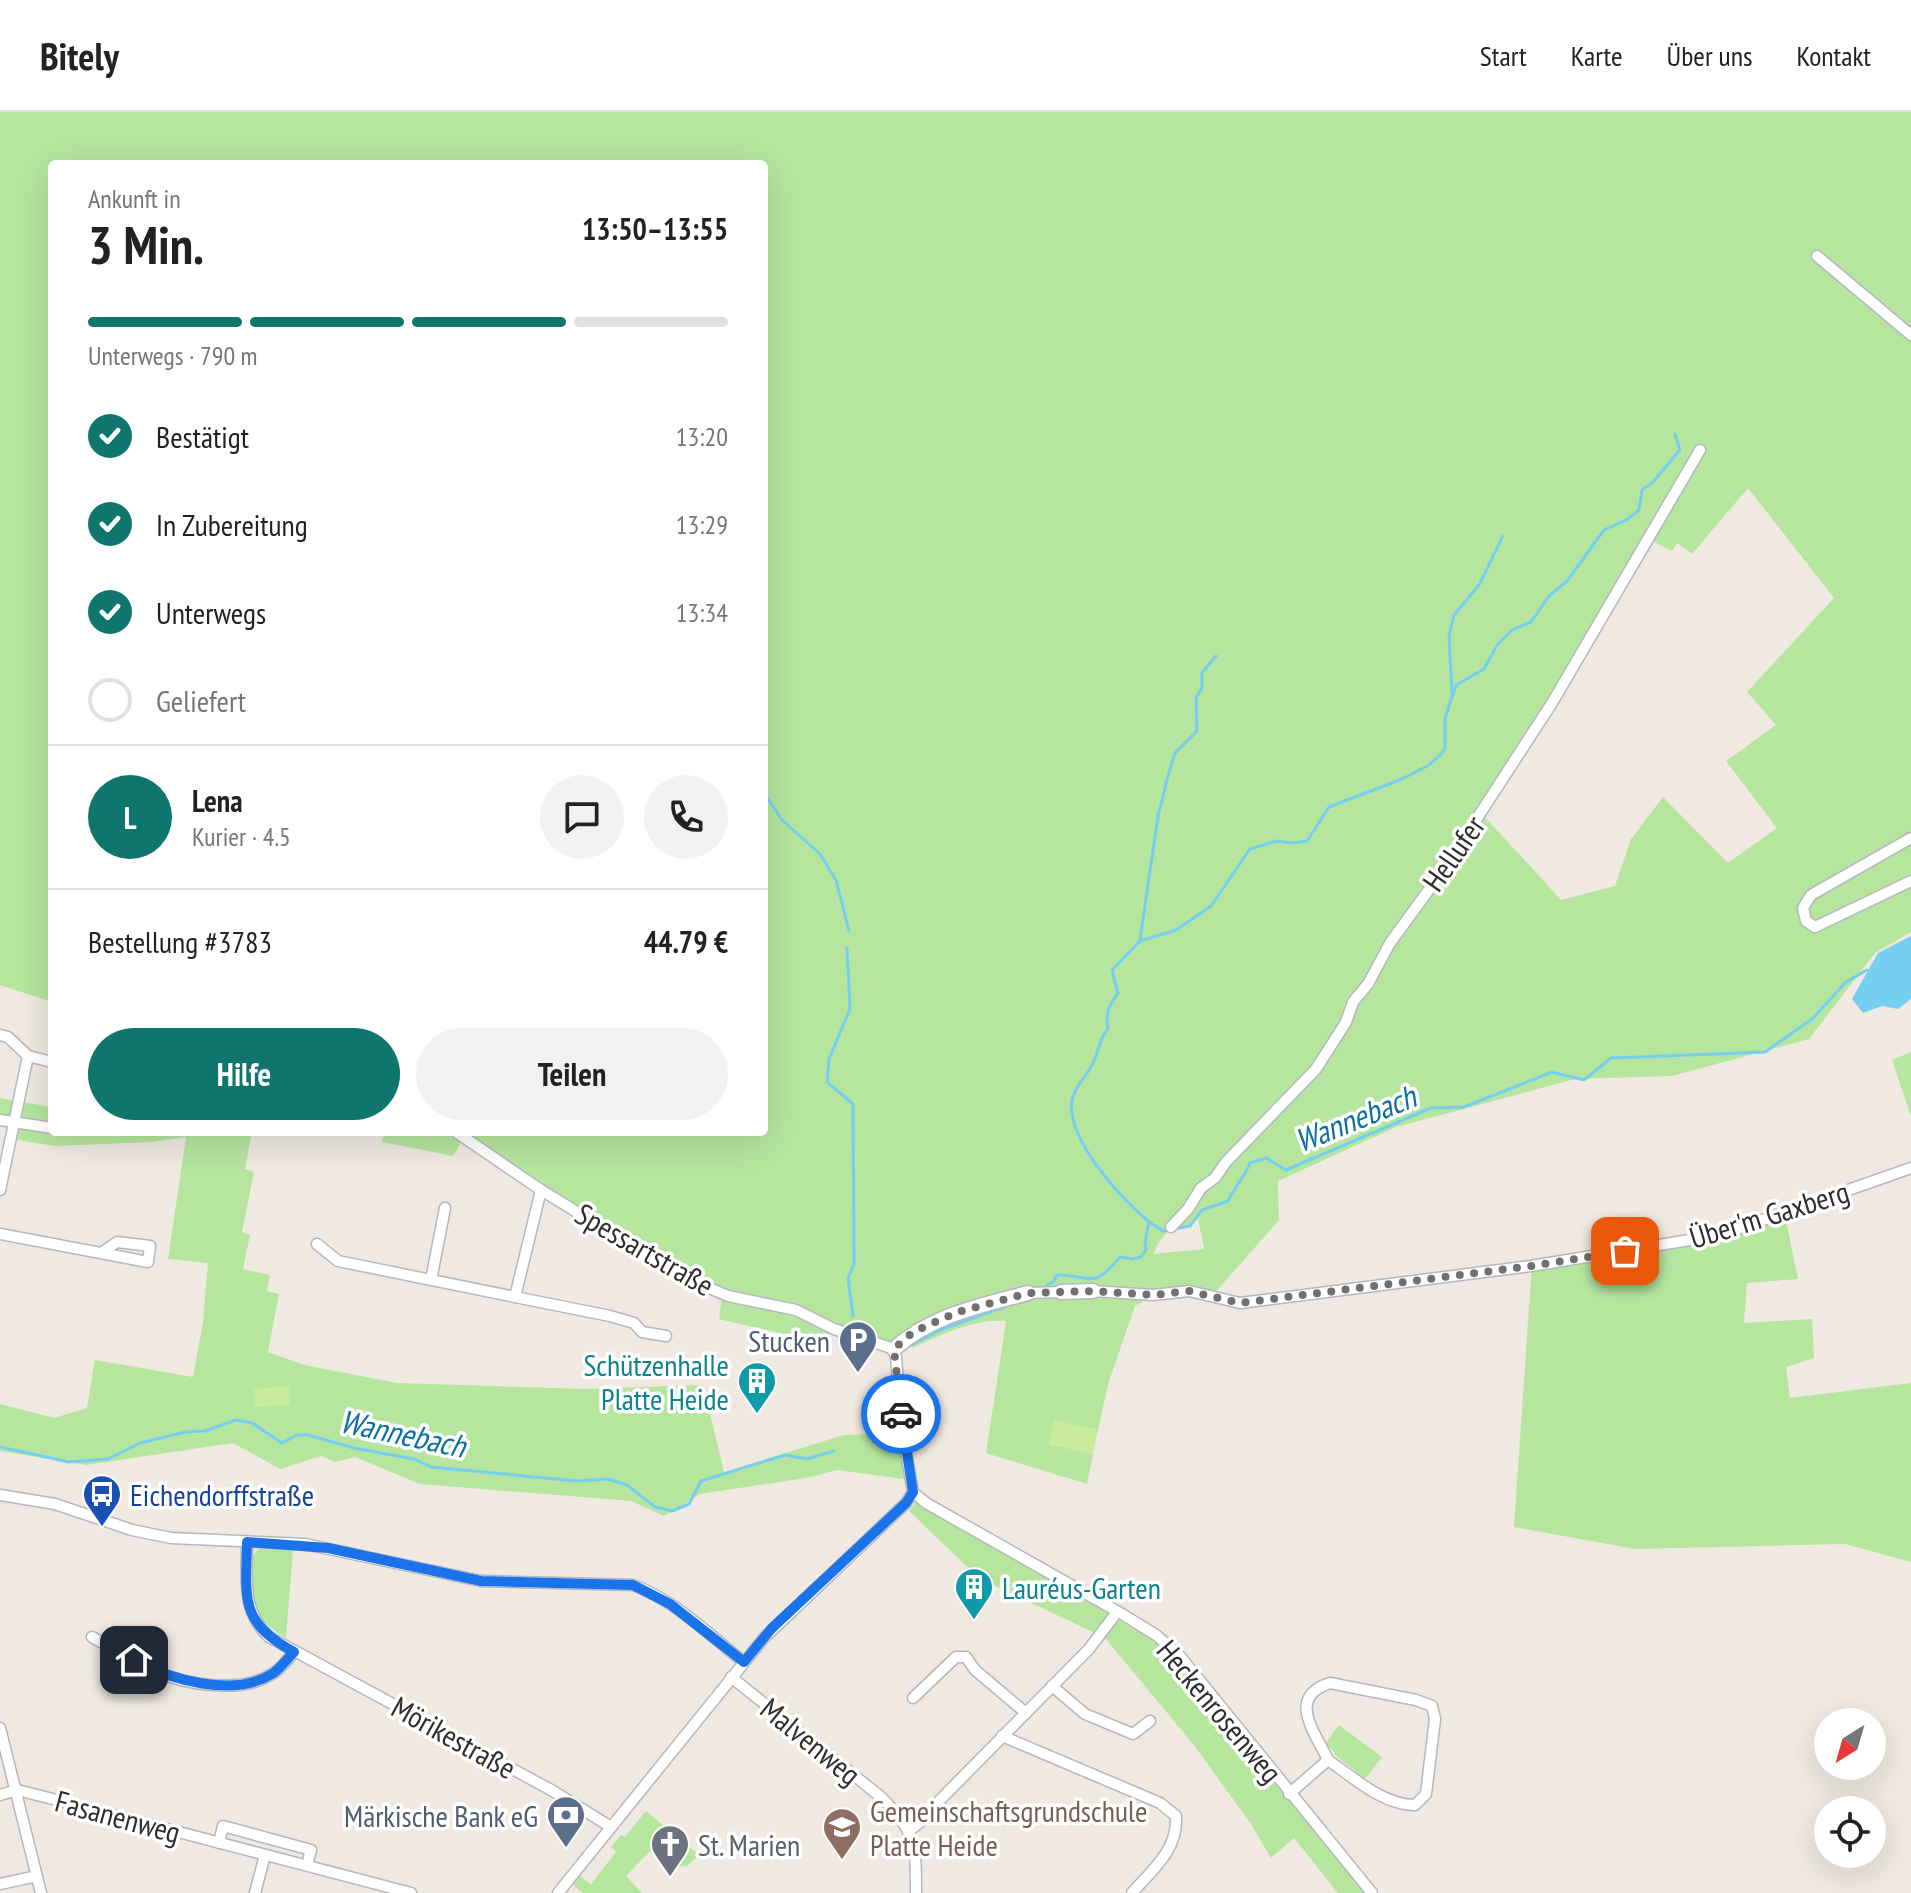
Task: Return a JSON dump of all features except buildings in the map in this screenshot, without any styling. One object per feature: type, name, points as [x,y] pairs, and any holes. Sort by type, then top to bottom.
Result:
[{"type":"street","points":[[1817,256],[1911,335]]},
{"type":"street","name":"Hellufer","points":[[1171,1227],[1188,1209],[1201,1188],[1215,1178],[1226,1162],[1316,1069],[1390,943],[1444,869],[1552,703],[1700,450]]},
{"type":"street","points":[[1911,838],[1811,895],[1803,908],[1806,921],[1815,927],[1911,881]]},
{"type":"street","points":[[0,1035],[8,1037],[28,1056],[48,1061]]},
{"type":"street","points":[[0,1190],[28,1056]]},
{"type":"street","points":[[0,1120],[48,1127]]},
{"type":"street","name":"Spessartstraße","points":[[462,1136],[541,1190],[681,1276],[728,1296],[796,1310],[834,1329],[894,1349]]},
{"type":"street","name":"Über'm Gaxberg","points":[[1093,1291],[1153,1295],[1189,1291],[1240,1303],[1531,1266],[1720,1235],[1911,1168]]},
{"type":"street","points":[[515,1297],[541,1190]]},
{"type":"street","points":[[431,1280],[445,1208]]},
{"type":"street","points":[[0,1234],[101,1253]]},
{"type":"street","points":[[317,1244],[338,1261],[610,1316],[634,1323],[642,1332],[666,1336]]},
{"type":"street","points":[[558,1893],[772,1628],[906,1503],[913,1492],[902,1428],[894,1349],[913,1332],[958,1312],[1028,1293],[1093,1291]]},
{"type":"street","name":"Heckenrosenweg","points":[[913,1492],[926,1503],[1156,1635],[1179,1655],[1372,1893]]},
{"type":"street","points":[[0,1495],[55,1504],[150,1535],[328,1548],[481,1581],[633,1585],[670,1604],[744,1662]]},
{"type":"street","name":"Mörikestraße","points":[[247,1542],[246,1594],[253,1618],[269,1637],[553,1791],[611,1827]]},
{"type":"street","points":[[909,1831],[930,1814],[940,1800],[1089,1649],[1117,1612]]},
{"type":"street","points":[[92,1637],[155,1671],[186,1681],[225,1684],[253,1683],[274,1673],[294,1652]]},
{"type":"street","points":[[913,1698],[956,1657],[966,1657],[975,1670],[1026,1713]]},
{"type":"street","name":"Malvenweg","points":[[731,1677],[881,1797],[909,1831],[915,1847],[916,1893]]},
{"type":"street","points":[[1330,1683],[1432,1706],[1435,1719],[1426,1794],[1415,1805],[1403,1805],[1383,1797],[1328,1760],[1305,1712],[1307,1698],[1316,1687],[1330,1683]]},
{"type":"street","points":[[1052,1686],[1085,1714],[1133,1734],[1150,1721]]},
{"type":"street","points":[[0,1728],[41,1893]]},
{"type":"street","points":[[1002,1736],[1160,1803],[1176,1816],[1177,1831],[1171,1849],[1132,1893]]},
{"type":"street","points":[[1289,1794],[1328,1760]]},
{"type":"street","points":[[0,1795],[17,1790]]},
{"type":"street","name":"Fasanenweg","points":[[17,1790],[411,1893]]},
{"type":"street","name":"Fasanenweg","points":[[219,1843],[223,1826],[311,1850],[307,1865]]},
{"type":"street","points":[[255,1893],[265,1855]]},
{"type":"street","points":[[0,1884],[37,1876]]},
{"type":"green space","points":[[0,112],[1911,112],[1911,932],[1875,953],[1809,1039],[1672,1076],[1575,1079],[1396,1127],[1278,1181],[1279,1220],[1212,1296],[1154,1295],[1135,1306],[1108,1384],[1098,1430],[1055,1421],[1049,1444],[1093,1454],[1087,1484],[986,1453],[1006,1321],[969,1325],[912,1348],[910,1341],[894,1349],[833,1325],[826,1344],[719,1319],[722,1294],[681,1276],[463,1138],[453,1156],[382,1142],[383,1136],[768,1136],[768,160],[48,160],[48,1001],[0,985]],"holes":[[[1748,488],[1834,598],[1747,692],[1776,725],[1726,761],[1777,828],[1728,863],[1663,797],[1631,839],[1615,886],[1561,900],[1485,817],[1654,542],[1672,551],[1677,543],[1692,554]],[[1198,1218],[1204,1249],[1153,1254],[1166,1234]]]},
{"type":"green space","points":[[1911,1052],[1911,1116],[1892,1060]]},
{"type":"green space","points":[[0,1098],[48,1106],[48,1136],[251,1136],[245,1169],[254,1172],[242,1232],[250,1235],[243,1269],[270,1275],[267,1291],[279,1294],[268,1352],[304,1365],[397,1383],[587,1389],[703,1385],[724,1472],[844,1435],[899,1433],[906,1470],[904,1479],[837,1470],[806,1478],[700,1494],[664,1516],[631,1501],[420,1484],[355,1457],[335,1462],[321,1456],[280,1469],[233,1443],[86,1465],[0,1451],[0,1404],[54,1418],[87,1408],[95,1360],[193,1377],[203,1322],[208,1263],[168,1259],[186,1137],[152,1142],[55,1146],[11,1139],[14,1124],[0,1120]]},
{"type":"green space","points":[[1784,1211],[1798,1279],[1747,1283],[1744,1323],[1812,1319],[1814,1358],[1786,1367],[1790,1398],[1911,1383],[1911,1562],[1845,1544],[1635,1549],[1514,1527],[1532,1263],[1720,1234]]},
{"type":"green space","points":[[289,1386],[290,1405],[255,1407],[254,1389]]},
{"type":"green space","points":[[1054,1420],[1098,1430],[1093,1454],[1049,1444]]},
{"type":"green space","points":[[916,1502],[1160,1644],[1176,1658],[1367,1893],[1338,1893],[1294,1838],[1271,1858],[1251,1824],[1194,1745],[1105,1638],[979,1578],[909,1511]]},
{"type":"green space","points":[[260,1548],[293,1550],[286,1638],[262,1620],[254,1606],[251,1565],[254,1554]]},
{"type":"green space","points":[[1339,1725],[1382,1757],[1365,1779],[1325,1744]]},
{"type":"green space","points":[[646,1811],[699,1855],[687,1866],[671,1867],[667,1858],[654,1847],[626,1876],[642,1893],[583,1893],[573,1885],[580,1876],[591,1884],[616,1852],[611,1847],[621,1835],[625,1837]]},
{"type":"water","points":[[1911,936],[1911,999],[1898,1009],[1882,1006],[1863,1013],[1852,999],[1878,953]]},
{"type":"waterway","points":[[1149,1222],[1098,1167],[1086,1150],[1072,1116],[1073,1095],[1091,1068],[1108,1029],[1108,1010],[1118,993],[1112,970],[1140,941],[1176,930],[1211,906],[1250,849],[1276,841],[1307,841],[1329,807],[1402,779],[1439,756],[1445,749],[1445,718],[1456,685],[1484,669],[1497,645],[1512,630],[1531,622],[1549,596],[1567,581],[1604,530],[1639,510],[1642,490],[1652,483],[1680,450],[1675,434]]},
{"type":"waterway","points":[[1452,694],[1449,636],[1454,615],[1479,585],[1503,536]]},
{"type":"waterway","points":[[1140,940],[1158,816],[1169,772],[1175,753],[1197,731],[1196,698],[1202,688],[1202,673],[1216,656]]},
{"type":"waterway","points":[[768,799],[782,820],[820,854],[836,880],[849,931]]},
{"type":"waterway","points":[[847,948],[850,1009],[829,1059],[827,1082],[853,1104],[854,1264],[848,1278],[853,1316]]},
{"type":"waterway","name":"Wannebach","points":[[1043,1288],[1057,1275],[1097,1278],[1120,1257],[1141,1257],[1146,1250],[1149,1222],[1163,1231],[1190,1226],[1202,1210],[1228,1201],[1250,1163],[1266,1158],[1286,1170],[1431,1108],[1464,1107],[1552,1072],[1584,1080],[1611,1058],[1765,1052],[1812,1019],[1846,982],[1867,970]]},
{"type":"waterway","name":"Wannebach","points":[[909,1346],[943,1329],[1004,1307]]},
{"type":"waterway","name":"Wannebach","points":[[0,1447],[69,1462],[108,1459],[140,1443],[185,1432],[205,1431],[236,1420],[252,1423],[282,1443],[297,1435],[308,1435],[354,1448],[414,1459],[431,1467],[577,1481],[608,1479],[627,1485],[655,1507],[672,1511],[689,1504],[701,1481],[785,1455],[807,1459],[834,1451]]},
{"type":"way so far","points":[[901,1414],[894,1349],[913,1332],[958,1312],[1028,1293],[1093,1291],[1153,1295],[1189,1291],[1240,1303],[1625,1251]]},
{"type":"place","name":"Stucken","points":[[858,1374]]},
{"type":"place","name":"Schützenhalle Platte Heide","points":[[757,1415]]},
{"type":"place","name":"Eichendorffstraße","points":[[102,1528]]},
{"type":"place","name":"Lauréus-Garten","points":[[974,1621]]},
{"type":"place","name":"Märkische Bank eG","points":[[566,1849]]},
{"type":"place","name":"Gemeinschaftsgrundschule Platte Heide","points":[[842,1861]]},
{"type":"place","name":"St. Marien","points":[[670,1878]]},
{"type":"route","points":[[134,1660],[186,1681],[253,1683],[274,1673],[294,1652],[269,1637],[253,1618],[246,1594],[247,1542],[305,1544],[481,1581],[633,1585],[659,1596],[744,1662],[772,1628],[906,1503],[913,1492],[901,1414]]}]
